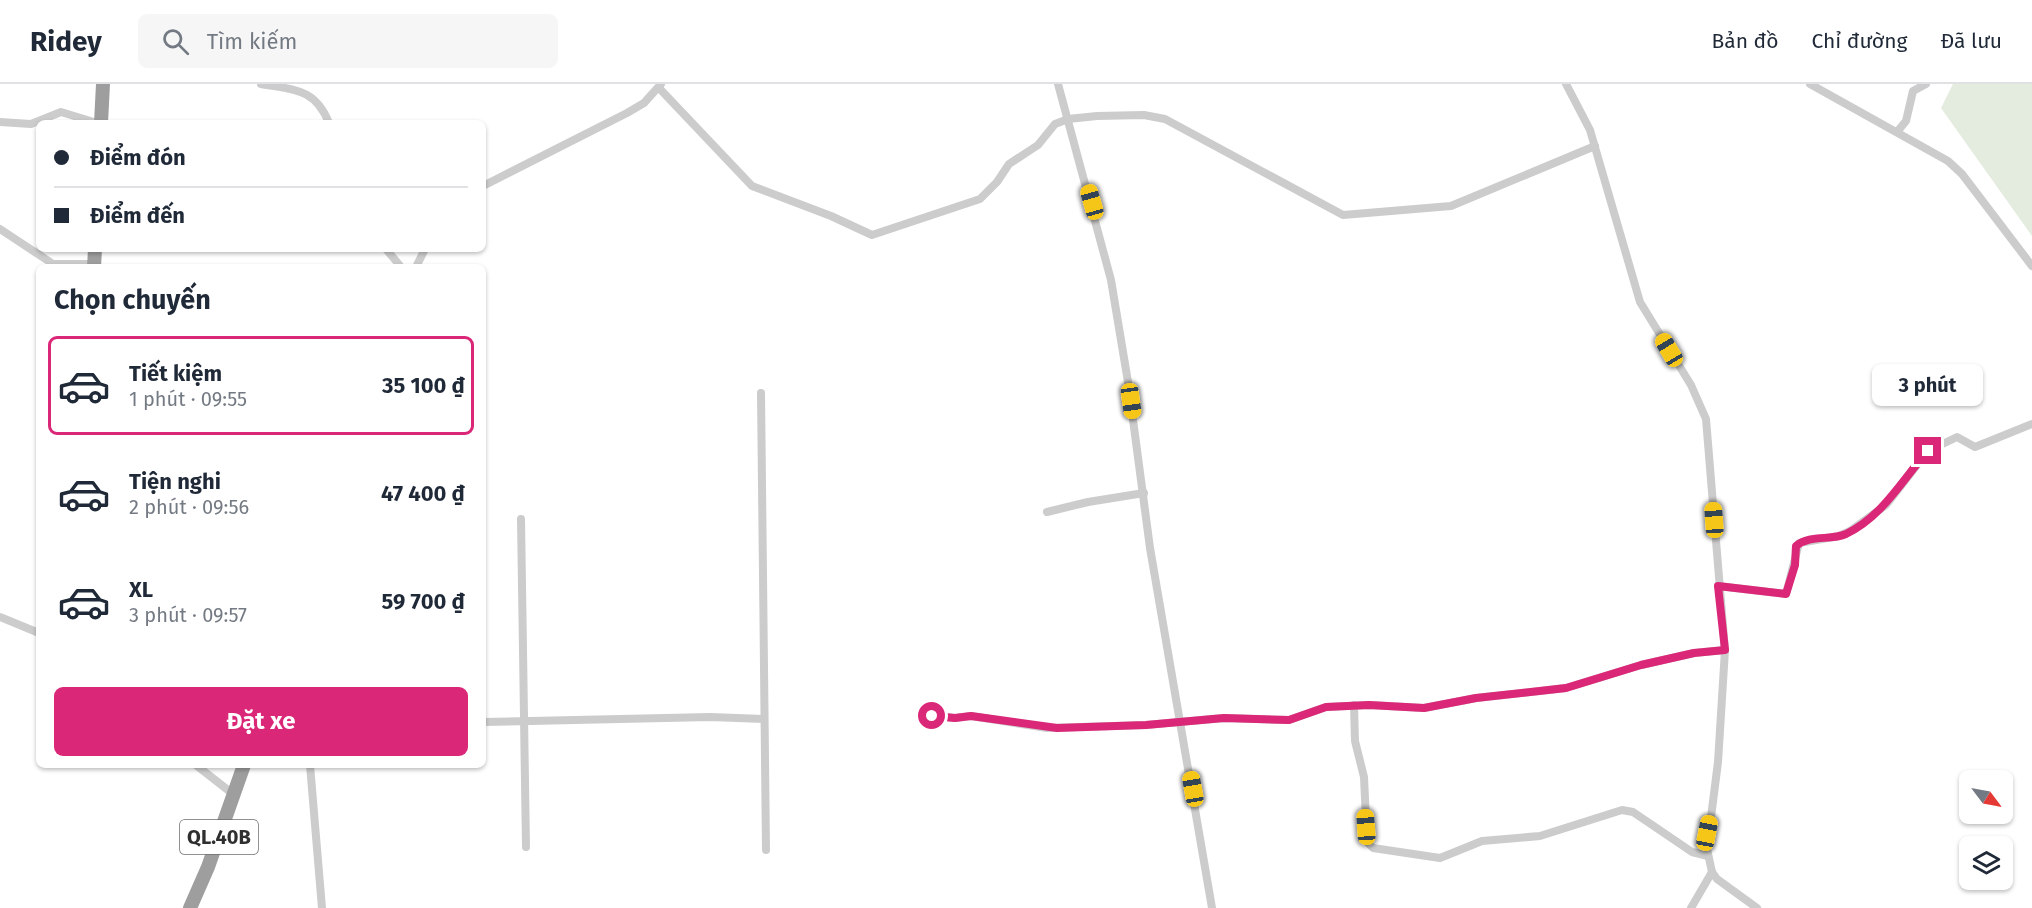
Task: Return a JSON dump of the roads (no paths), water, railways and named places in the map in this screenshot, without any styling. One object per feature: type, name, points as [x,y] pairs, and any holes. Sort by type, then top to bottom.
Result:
[{"type":"highway","points":[[99,120],[103,84]]},
{"type":"highway","name":"QL.40B","points":[[190,908],[208,867],[243,768]]},
{"type":"street","points":[[261,84],[308,94],[319,102],[328,120]]},
{"type":"street","points":[[1058,84],[1111,280],[1144,493],[1151,555],[1212,908]]},
{"type":"street","points":[[1566,84],[1587,123],[1595,146],[1640,302],[1691,385],[1706,419],[1725,650],[1718,719],[1718,762],[1707,833],[1708,856],[1712,872],[1731,891],[1757,908]]},
{"type":"street","points":[[1810,84],[1948,161],[1962,174],[2032,266]]},
{"type":"street","points":[[1897,132],[1906,121],[1913,91],[1926,84]]},
{"type":"street","points":[[486,184],[627,114],[660,86],[752,186],[831,216],[872,235],[980,199],[997,182],[1009,164],[1038,145],[1052,126],[1068,119],[1144,115],[1165,119],[1343,215],[1451,206],[1595,146]]},
{"type":"street","points":[[41,120],[61,112],[89,120]]},
{"type":"street","points":[[0,122],[31,124],[36,122]]},
{"type":"street","points":[[0,230],[53,264]]},
{"type":"street","points":[[388,252],[398,264]]},
{"type":"street","points":[[761,393],[766,850]]},
{"type":"street","points":[[1718,586],[1786,594],[1795,565],[1796,546],[1810,540],[1839,536],[1850,531],[1890,500],[1928,451],[1957,436],[1975,447],[2032,424]]},
{"type":"street","points":[[1047,512],[1088,502],[1144,493]]},
{"type":"street","points":[[521,519],[526,848]]},
{"type":"street","points":[[0,617],[36,632]]},
{"type":"street","points":[[932,716],[955,718],[971,716],[1047,728],[1224,718],[1289,720],[1326,707],[1354,705],[1424,708],[1476,698],[1543,692],[1584,685],[1641,665],[1683,655],[1725,650]]},
{"type":"street","points":[[1354,705],[1355,741],[1364,777],[1367,842],[1373,849],[1440,858],[1482,841],[1540,836],[1622,810],[1633,812],[1692,852],[1708,856]]},
{"type":"street","points":[[486,722],[710,717],[764,719]]},
{"type":"street","points":[[200,768],[233,794]]},
{"type":"street","points":[[310,768],[322,908]]},
{"type":"street","points":[[1691,908],[1712,872]]}]
